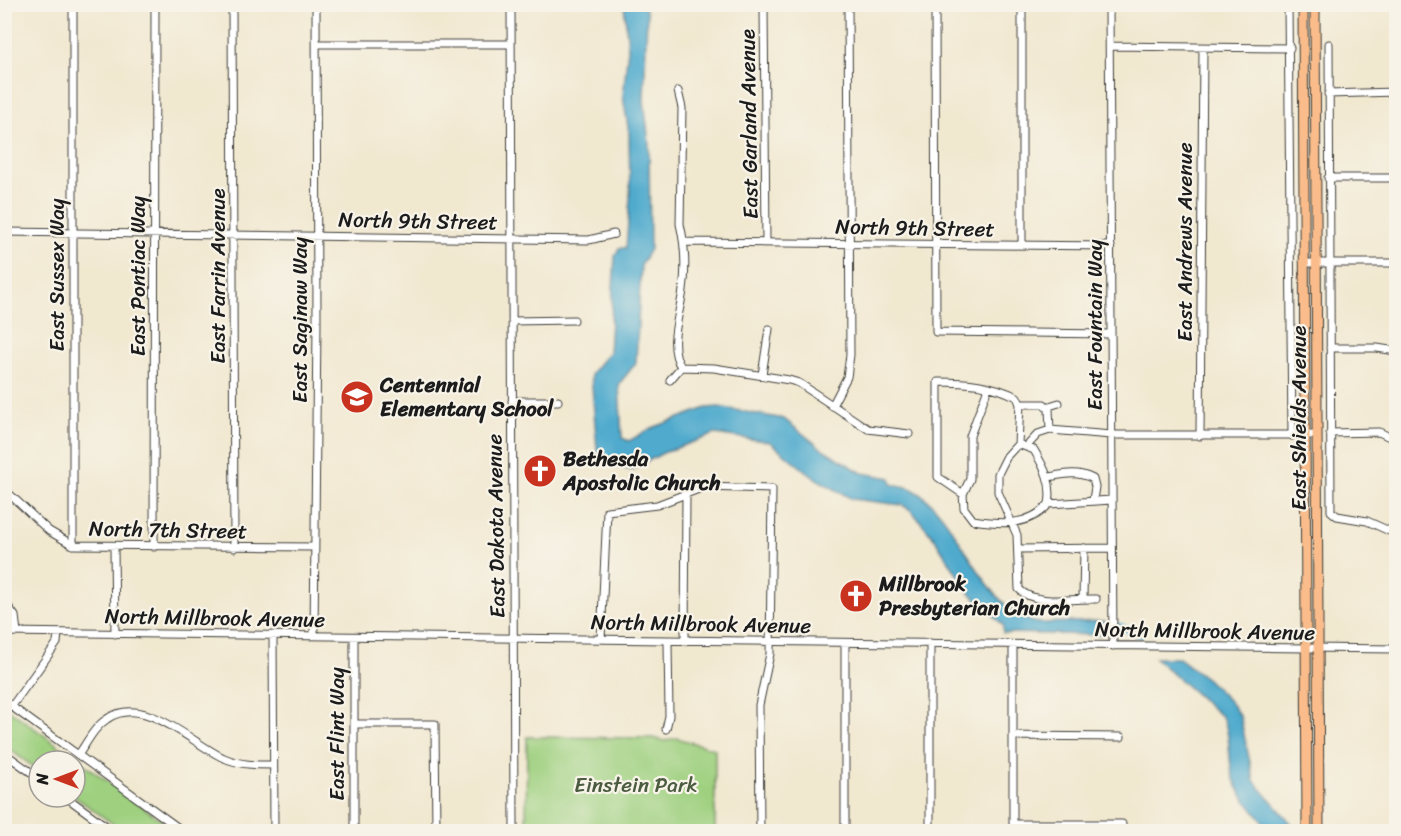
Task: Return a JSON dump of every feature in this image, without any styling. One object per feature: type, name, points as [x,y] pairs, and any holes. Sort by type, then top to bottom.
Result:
[{"type":"main road","points":[[1303,4],[1308,32],[1309,83],[1315,90]]},
{"type":"main road","name":"East Shields Avenue","points":[[1303,4],[1307,831]]},
{"type":"main road","name":"East Shields Avenue","points":[[1315,4],[1319,831]]},
{"type":"main road","points":[[1307,802],[1313,819],[1313,831]]},
{"type":"street","name":"East Sussex Way","points":[[73,4],[73,545]]},
{"type":"street","name":"East Pontiac Way","points":[[154,547],[155,4]]},
{"type":"street","name":"East Farrin Avenue","points":[[232,4],[234,548]]},
{"type":"street","name":"East Saginaw Way","points":[[314,636],[316,4]]},
{"type":"street","name":"East Dakota Avenue","points":[[511,4],[514,831]]},
{"type":"street","name":"East Garland Avenue","points":[[764,4],[766,243]]},
{"type":"street","points":[[832,406],[843,386],[849,367],[848,4]]},
{"type":"street","points":[[935,4],[936,332],[1111,334]]},
{"type":"street","points":[[1022,4],[1022,245]]},
{"type":"street","name":"East Fountain Way","points":[[1109,4],[1113,646]]},
{"type":"street","points":[[1288,4],[1292,436]]},
{"type":"street","points":[[317,44],[511,45]]},
{"type":"street","points":[[1329,44],[1330,433],[1333,514],[1366,521],[1396,534]]},
{"type":"street","points":[[1110,46],[1290,48]]},
{"type":"street","name":"East Andrews Avenue","points":[[1200,436],[1203,48]]},
{"type":"street","points":[[678,92],[682,108],[680,224],[684,242],[683,290],[675,345],[677,361],[681,368]]},
{"type":"street","points":[[1328,94],[1396,92]]},
{"type":"street","points":[[1328,178],[1396,178]]},
{"type":"street","name":"North 9th Street","points":[[4,232],[589,240],[614,234]]},
{"type":"street","name":"North 9th Street","points":[[684,242],[1111,246]]},
{"type":"street","points":[[1304,263],[1396,263]]},
{"type":"street","points":[[512,321],[574,320]]},
{"type":"street","points":[[762,375],[769,328]]},
{"type":"street","points":[[1330,348],[1377,348],[1396,351]]},
{"type":"street","points":[[670,380],[681,368],[714,368],[799,383],[867,429],[909,434]]},
{"type":"street","points":[[963,495],[938,477],[938,382],[981,383],[988,388],[1008,392],[1017,397],[1020,404],[1018,444],[1007,456],[998,474],[998,492],[1014,524],[1018,549],[1019,589],[1024,596],[1096,599]]},
{"type":"street","points":[[988,388],[970,436],[970,479],[963,495],[964,508],[973,520],[1014,524],[1041,513],[1049,504],[1049,477],[1034,450],[1018,444]]},
{"type":"street","points":[[512,401],[558,401]]},
{"type":"street","points":[[1020,404],[1038,402],[1046,407],[1050,430]]},
{"type":"street","points":[[1046,407],[1059,403]]},
{"type":"street","points":[[1026,446],[1038,434],[1050,430],[1112,435],[1316,435]]},
{"type":"street","points":[[1330,433],[1379,432],[1396,440]]},
{"type":"street","points":[[1049,477],[1068,473],[1093,479],[1095,487],[1093,500]]},
{"type":"street","points":[[601,639],[607,511],[657,505],[704,487],[772,489],[771,642],[768,669],[759,705],[760,831]]},
{"type":"street","name":"North 7th Street","points":[[4,489],[49,531],[73,545],[315,547]]},
{"type":"street","points":[[685,641],[686,495]]},
{"type":"street","points":[[1049,504],[1112,500]]},
{"type":"street","points":[[114,546],[114,634]]},
{"type":"street","points":[[1083,599],[1084,548]]},
{"type":"street","points":[[1018,549],[1112,548]]},
{"type":"street","points":[[4,601],[15,616],[17,632]]},
{"type":"street","name":"North Millbrook Avenue","points":[[4,632],[1396,649]]},
{"type":"street","points":[[12,706],[57,643],[58,633]]},
{"type":"street","points":[[273,635],[274,831]]},
{"type":"street","name":"East Flint Way","points":[[354,637],[354,831]]},
{"type":"street","points":[[666,729],[669,716],[669,641]]},
{"type":"street","points":[[845,643],[845,831]]},
{"type":"street","points":[[930,643],[930,831]]},
{"type":"street","points":[[1013,645],[1013,828],[1122,824]]},
{"type":"street","points":[[4,701],[70,749]]},
{"type":"street","points":[[82,749],[99,725],[109,717],[120,714],[154,717],[183,727],[226,759],[251,765],[273,765]]},
{"type":"street","points":[[354,724],[435,724],[436,831]]},
{"type":"street","points":[[1013,736],[1121,737]]},
{"type":"street","points":[[4,753],[27,769]]},
{"type":"street","points":[[87,761],[184,831]]},
{"type":"street","points":[[82,809],[114,831]]},
{"type":"street","points":[[91,831],[98,821]]},
{"type":"green space","points":[[4,707],[63,749],[27,749],[27,762],[5,746]]},
{"type":"green space","name":"Einstein Park","points":[[527,737],[653,738],[665,741],[676,738],[715,749],[715,831],[526,831]]},
{"type":"green space","points":[[87,766],[176,831],[123,831],[87,806]]},
{"type":"water","points":[[624,5],[644,5],[647,14],[644,100],[649,144],[650,249],[641,265],[636,363],[619,384],[622,438],[629,441],[652,428],[706,408],[719,407],[784,419],[821,448],[862,473],[891,478],[892,484],[912,489],[930,503],[945,520],[986,582],[1018,615],[1038,623],[1104,621],[1107,623],[1107,632],[1103,635],[1003,633],[1003,625],[967,590],[935,539],[911,510],[902,505],[852,499],[813,477],[770,442],[715,434],[663,453],[631,470],[598,462],[591,374],[609,352],[615,256],[619,248],[626,248],[630,198],[629,133],[623,96],[628,48]]},
{"type":"water","points":[[1155,658],[1179,658],[1207,679],[1230,702],[1240,716],[1254,781],[1298,831],[1271,831],[1254,811],[1243,797],[1232,773],[1227,730],[1222,717]]},
{"type":"waterway","points":[[1119,626],[1140,635]]},
{"type":"place","name":"Centennial Elementary School","points":[[357,397]]},
{"type":"place","name":"Bethesda Apostolic Church","points":[[540,471]]},
{"type":"place","name":"Millbrook Presbyterian Church","points":[[856,596]]}]
